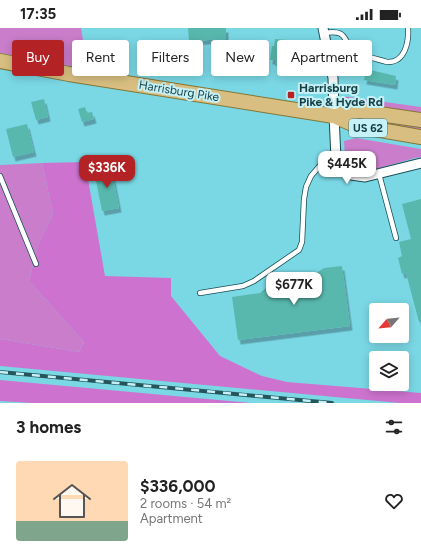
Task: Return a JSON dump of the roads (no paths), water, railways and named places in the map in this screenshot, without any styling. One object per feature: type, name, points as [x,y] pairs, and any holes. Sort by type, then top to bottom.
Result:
[{"type":"main road","name":"Harrisburg Pike","points":[[0,61],[334,116],[357,126],[421,137]]},
{"type":"main road","name":"Harrisburg Pike","points":[[334,116],[359,111],[421,120]]},
{"type":"street","points":[[323,31],[333,78],[336,152],[338,163],[351,175],[364,177],[421,163]]},
{"type":"lane","points":[[323,31],[339,32],[358,52],[387,62],[392,62],[400,57],[405,49],[408,42],[408,28]]},
{"type":"lane","points":[[200,294],[243,286],[254,281],[298,250],[302,242],[306,187],[311,176],[324,161],[336,152]]},
{"type":"lane","points":[[380,174],[396,238]]},
{"type":"lane","points":[[0,176],[36,264]]},
{"type":"railway","points":[[0,372],[332,403]]},
{"type":"place","name":"Harrisburg Pike & Hyde Rd","points":[[291,95]]}]
